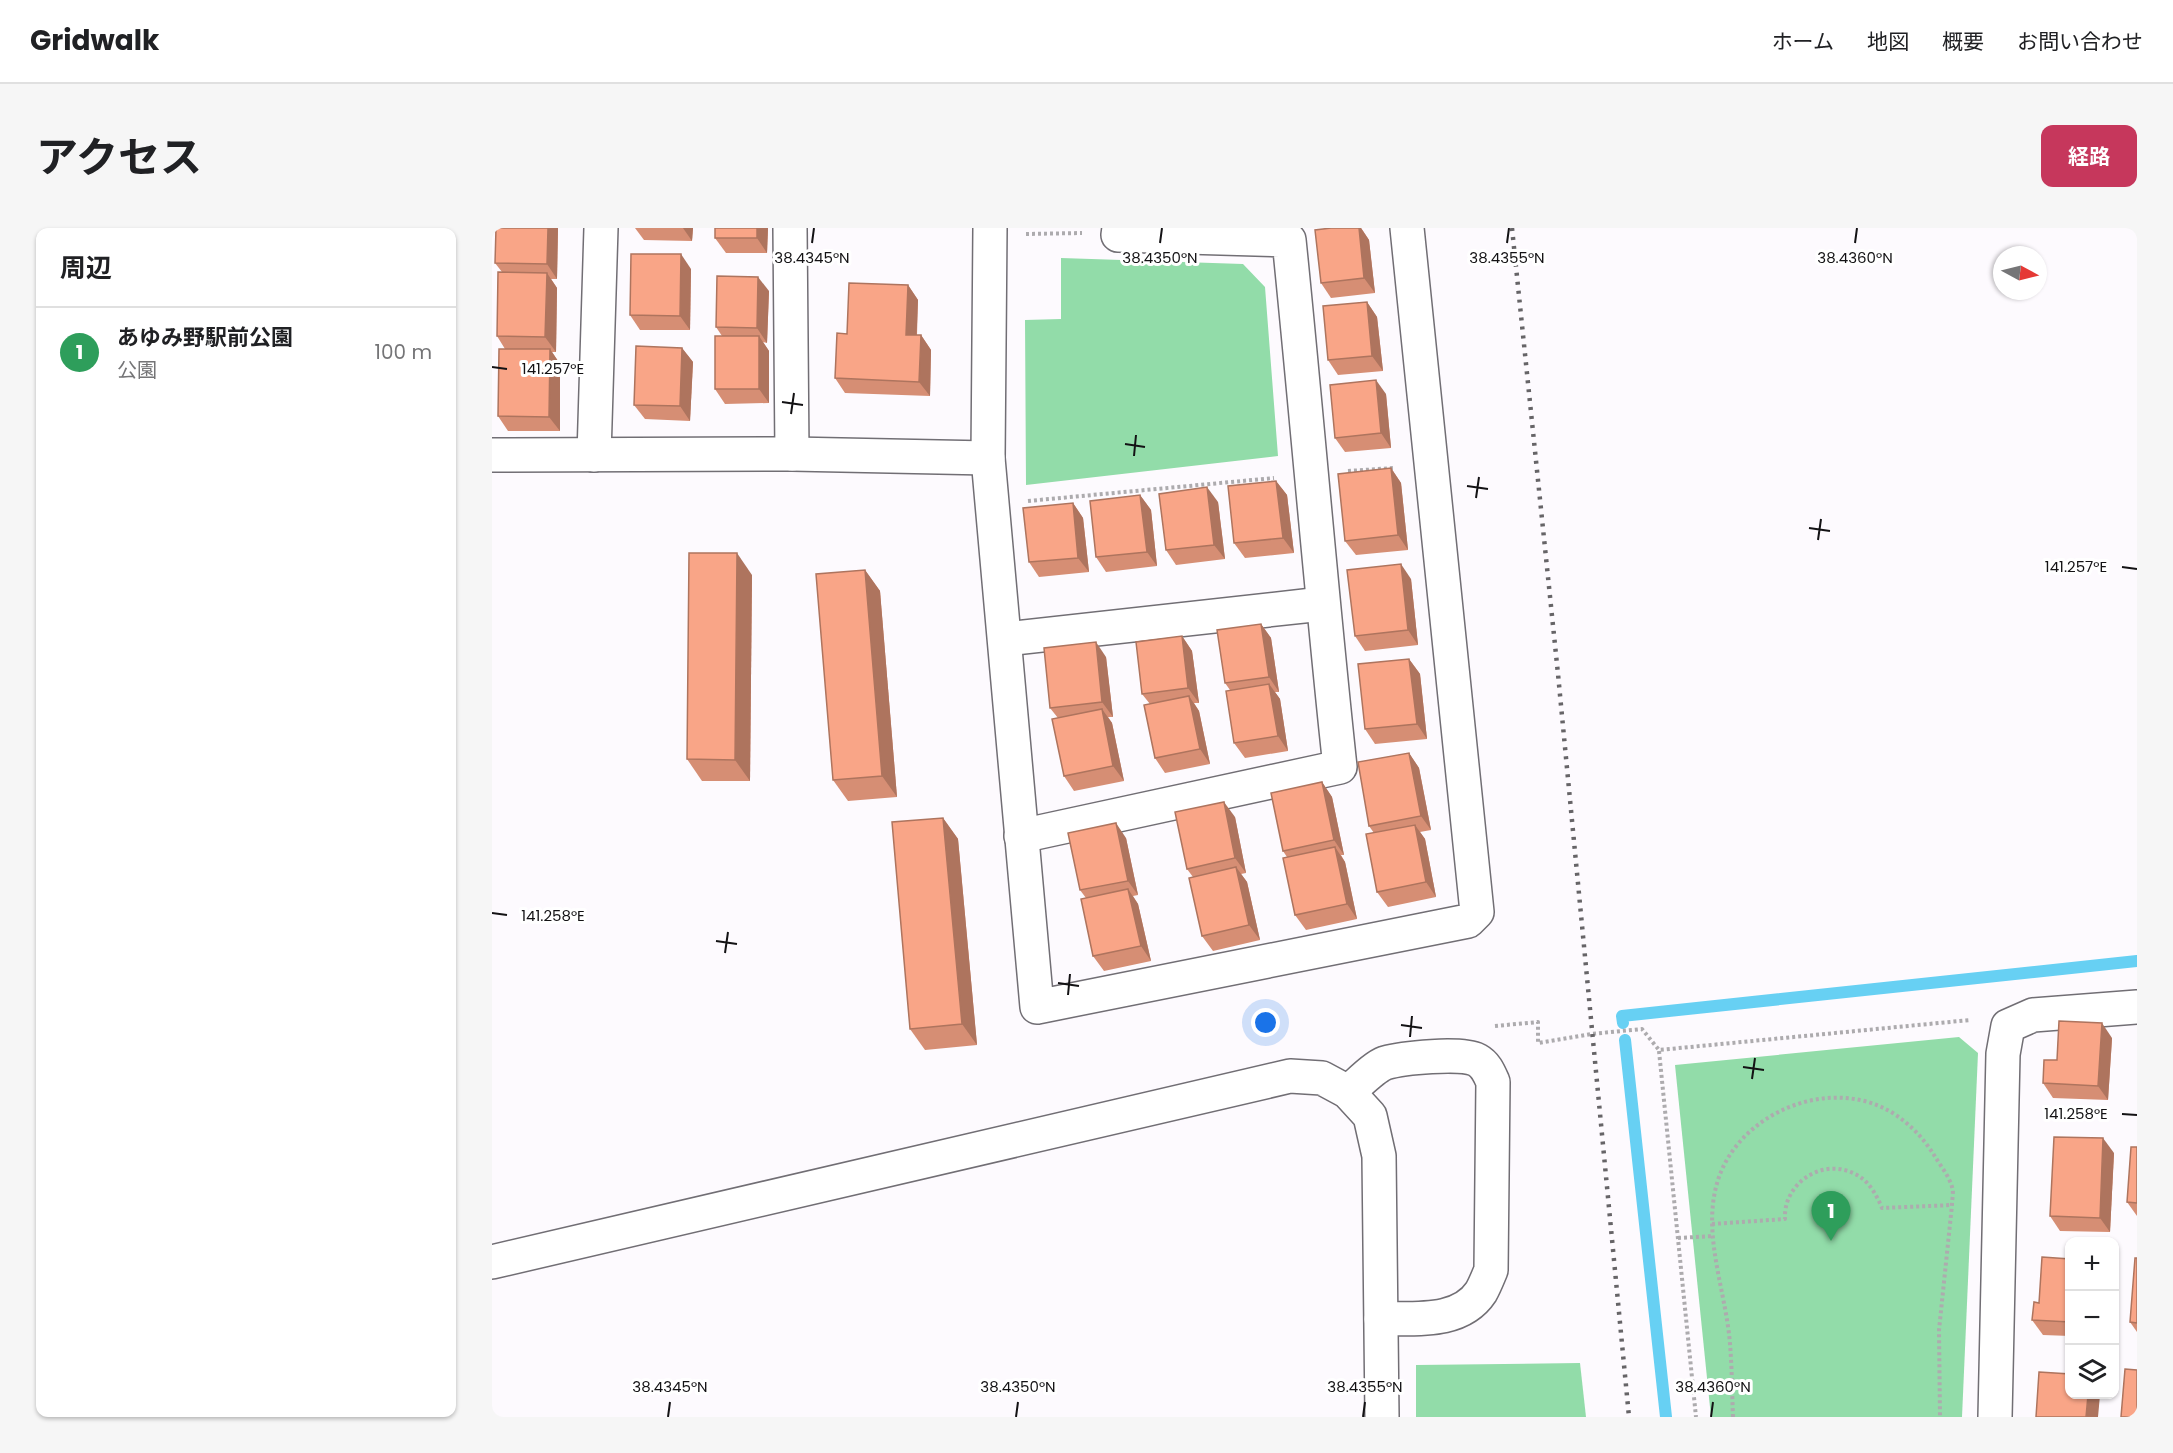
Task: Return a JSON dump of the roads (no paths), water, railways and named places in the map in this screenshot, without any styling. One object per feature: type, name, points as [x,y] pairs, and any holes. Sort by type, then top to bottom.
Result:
[{"type":"street","points":[[594,455],[601,228]]},
{"type":"street","points":[[790,228],[792,454]]},
{"type":"street","points":[[990,231],[988,458],[1006,639],[1037,1007],[1468,921],[1477,912],[1407,228]]},
{"type":"street","points":[[1021,836],[1340,767],[1322,604],[1289,240],[1119,231]]},
{"type":"street","points":[[492,455],[792,454],[988,458]]},
{"type":"street","points":[[1006,639],[1322,604]]},
{"type":"street","points":[[1995,1417],[2003,1054],[2008,1026],[2033,1015],[2137,1007]]},
{"type":"street","points":[[1348,1092],[1382,1064],[1411,1059],[1467,1056],[1479,1061],[1488,1070],[1493,1082],[1491,1270],[1481,1293],[1460,1312],[1438,1317],[1381,1320]]},
{"type":"street","points":[[492,1262],[1290,1076],[1322,1078],[1348,1092],[1370,1116],[1379,1156],[1382,1417]]},
{"type":"waterway","points":[[1623,1023],[1622,1016],[2137,961]]},
{"type":"waterway","points":[[1625,1040],[1666,1417]]},
{"type":"railway","points":[[1512,228],[1558,674],[1629,1417]]},
{"type":"place","name":"あゆみ野駅前公園","points":[[1831,1241]]}]
